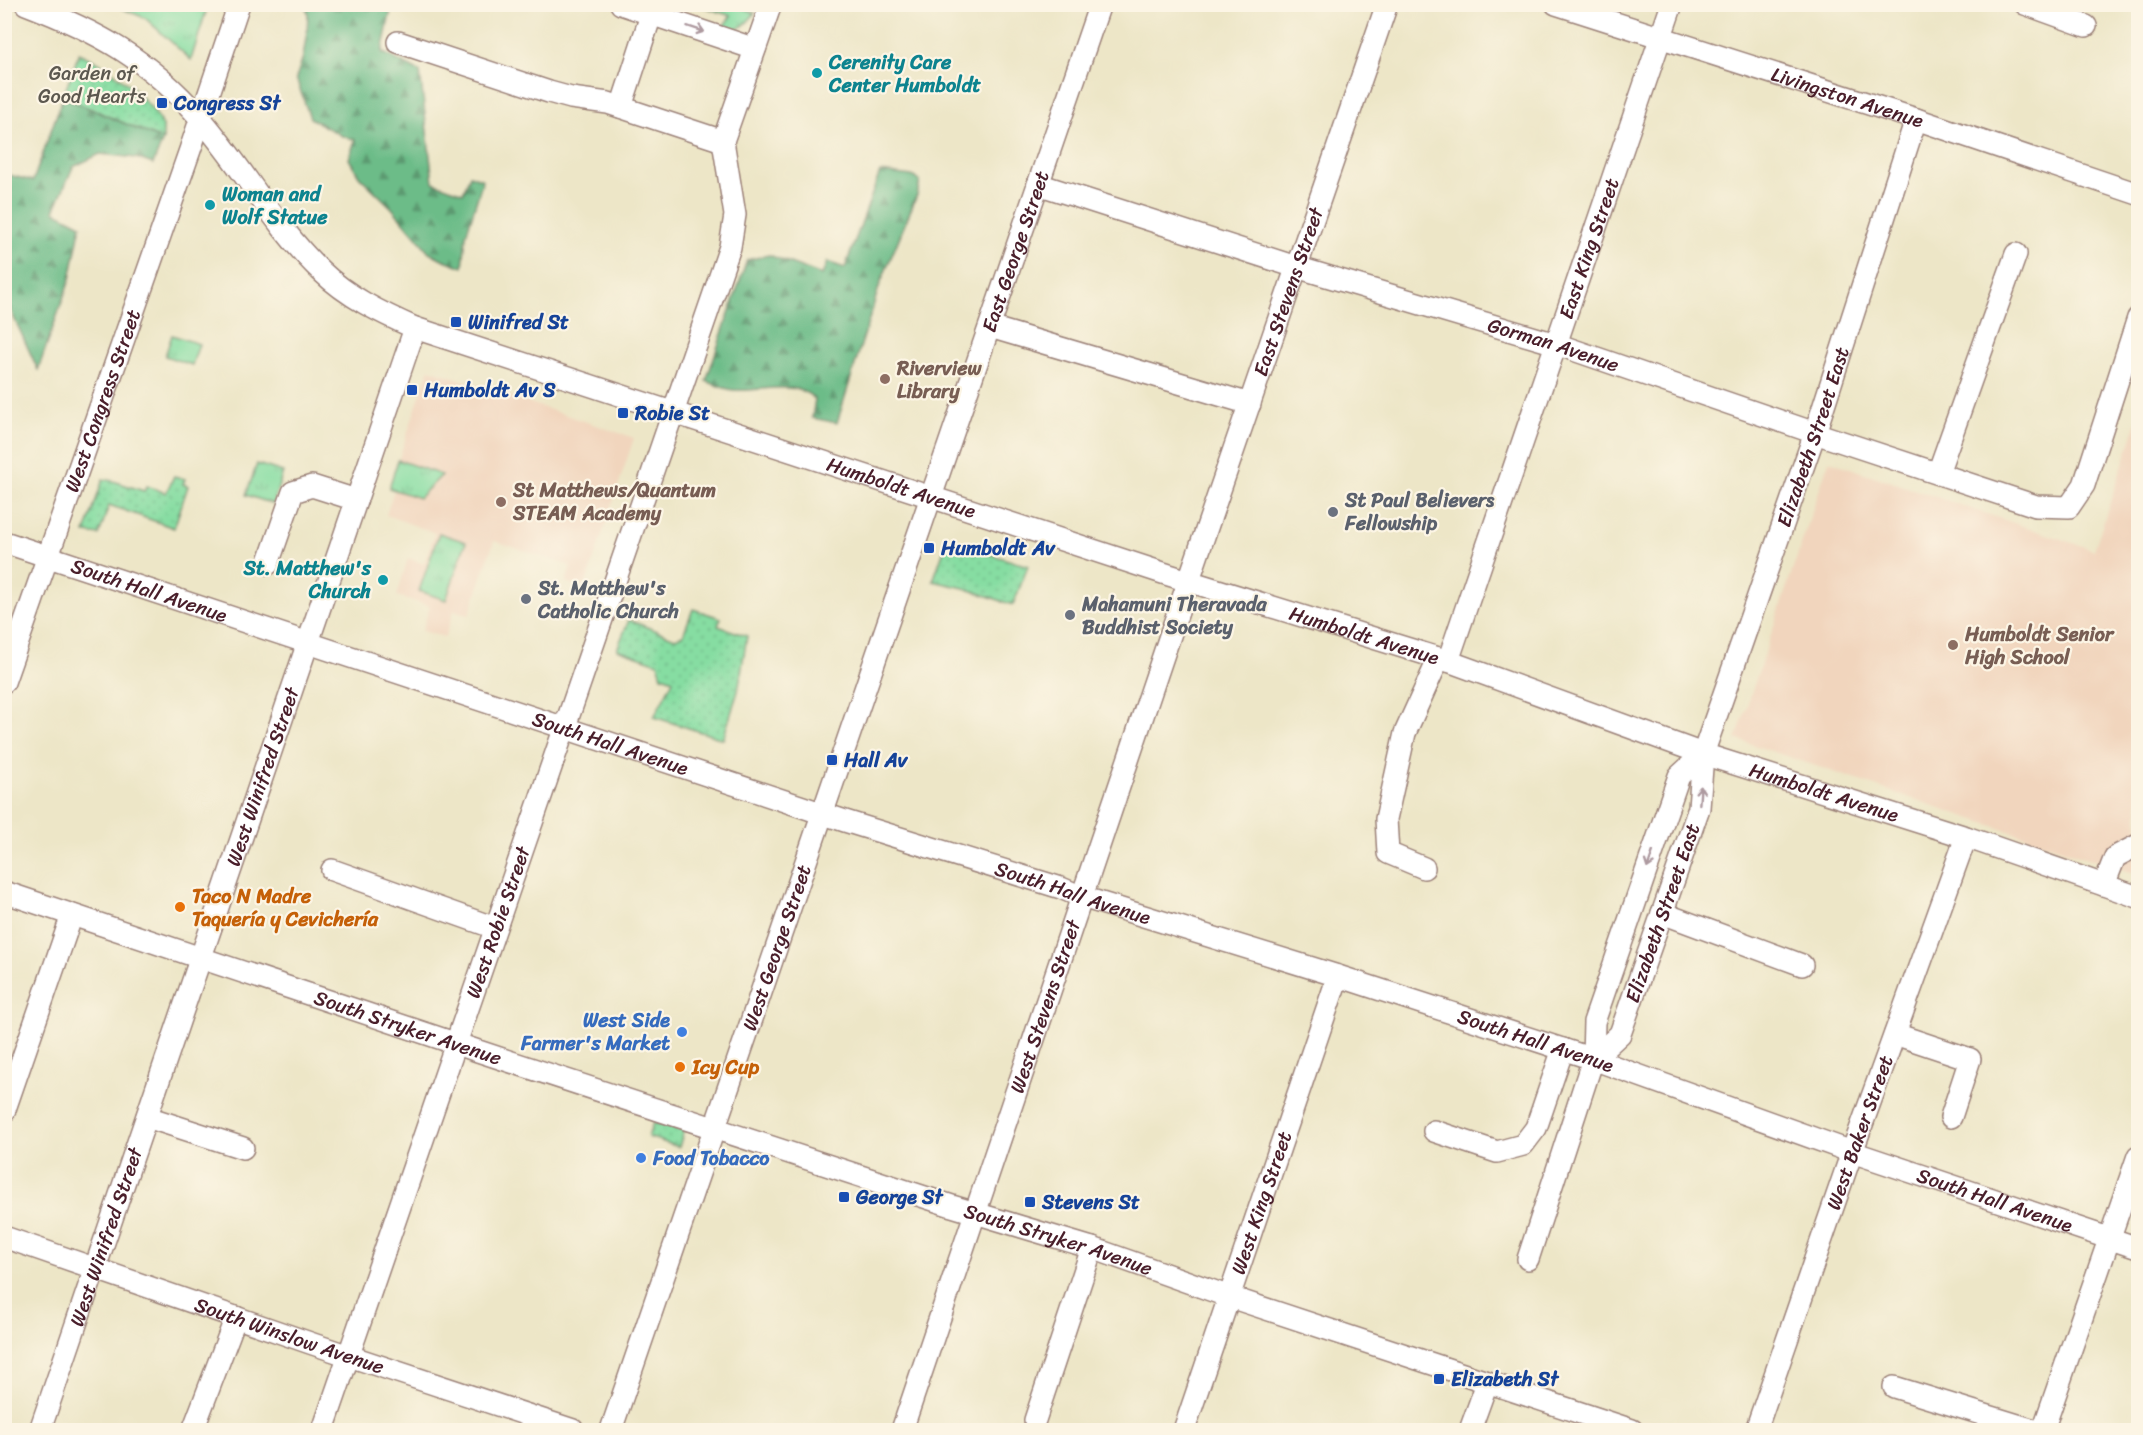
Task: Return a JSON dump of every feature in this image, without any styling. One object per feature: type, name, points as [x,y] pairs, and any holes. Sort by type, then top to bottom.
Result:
[{"type":"street","name":"Humboldt Avenue","points":[[26,4],[83,27],[130,54],[162,80],[201,119],[301,249],[322,272],[375,310],[415,328],[931,498],[1443,659],[1703,754],[1966,837],[2139,897]]},
{"type":"street","name":"West Congress Street","points":[[4,682],[239,4]]},
{"type":"street","points":[[621,4],[755,49]]},
{"type":"street","points":[[398,42],[549,93],[621,107],[723,141],[771,4]]},
{"type":"street","name":"East George Street","points":[[931,498],[1100,4]]},
{"type":"street","name":"East Stevens Street","points":[[1189,581],[1387,4]]},
{"type":"street","name":"Livingston Avenue","points":[[1556,4],[1916,119],[2139,194]]},
{"type":"street","name":"East King Street","points":[[1424,868],[1388,853],[1386,819],[1406,733],[1443,659],[1556,344],[1672,4]]},
{"type":"street","points":[[2025,4],[2086,26]]},
{"type":"street","points":[[621,107],[651,15]]},
{"type":"street","name":"Elizabeth Street East","points":[[1593,1059],[1620,1034],[1699,808],[1703,754],[1815,433],[1916,119]]},
{"type":"street","name":"West Robie Street","points":[[323,1431],[734,234],[735,215],[723,141]]},
{"type":"street","name":"Gorman Avenue","points":[[1038,184],[1296,267],[1556,344],[2036,506],[2069,507],[2084,485],[2139,318]]},
{"type":"street","points":[[1938,473],[2016,254]]},
{"type":"street","points":[[990,327],[1250,404]]},
{"type":"street","name":"West Winifred Street","points":[[40,1431],[415,328]]},
{"type":"street","points":[[268,564],[293,492],[312,486],[356,500]]},
{"type":"street","name":"West George Street","points":[[611,1431],[931,498]]},
{"type":"street","name":"South Hall Avenue","points":[[4,542],[823,813],[1563,1049],[1852,1152],[2139,1248]]},
{"type":"street","name":"West Stevens Street","points":[[902,1431],[1189,581]]},
{"type":"street","name":"Elizabeth Street East","points":[[1528,1259],[1593,1059],[1594,1022],[1679,776],[1703,754]]},
{"type":"street","name":"West Baker Street","points":[[1756,1431],[1852,1152],[1966,837]]},
{"type":"street","points":[[2103,885],[2115,857],[2139,845]]},
{"type":"street","points":[[332,870],[495,928]]},
{"type":"street","name":"South Stryker Avenue","points":[[4,892],[974,1213],[1092,1248],[1230,1297],[1632,1431]]},
{"type":"street","points":[[1662,914],[1802,965]]},
{"type":"street","points":[[4,1112],[72,915]]},
{"type":"street","name":"West King Street","points":[[1184,1431],[1338,976]]},
{"type":"street","points":[[1895,1034],[1970,1059],[1951,1117]]},
{"type":"street","points":[[1434,1131],[1497,1152],[1523,1145],[1536,1128],[1563,1049]]},
{"type":"street","points":[[147,1117],[243,1148]]},
{"type":"street","points":[[2043,1431],[2139,1156]]},
{"type":"street","name":"South Winslow Avenue","points":[[4,1237],[573,1431]]},
{"type":"street","points":[[1035,1420],[1092,1248]]},
{"type":"street","points":[[193,1431],[236,1317]]},
{"type":"street","points":[[1470,1431],[1487,1383]]},
{"type":"street","points":[[1894,1387],[2034,1431]]},
{"type":"shaded area","name":"St Matthews/Quantum STEAM Academy","points":[[429,369],[634,438],[585,586],[581,588],[566,582],[571,566],[494,541],[469,615],[454,610],[445,637],[422,631],[430,606],[397,596],[408,558],[424,564],[435,533],[386,515],[394,490],[389,488]]},
{"type":"shaded area","name":"Humboldt Senior High School","points":[[2138,419],[2138,875],[1736,739],[1829,461],[2094,550]]},
{"type":"green space","points":[[113,5],[208,5],[191,60],[145,18]]},
{"type":"green space","points":[[305,5],[392,5],[382,52],[420,72],[433,182],[463,193],[470,175],[483,180],[466,235],[463,267],[429,252],[391,207],[359,176],[349,159],[355,140],[342,136],[310,118],[296,78],[303,57],[307,31],[308,13]]},
{"type":"green space","points":[[698,5],[741,5],[740,7],[755,13],[741,27],[728,29],[722,28],[731,16]]},
{"type":"green space","name":"Garden of Good Hearts","points":[[79,53],[106,67],[132,87],[153,110],[163,126],[163,140],[63,97]]},
{"type":"green space","points":[[63,97],[163,140],[153,164],[136,158],[100,154],[73,167],[54,211],[81,225],[70,279],[38,370],[5,298],[5,174],[33,181]]},
{"type":"green space","points":[[880,172],[912,176],[920,181],[917,195],[880,284],[837,423],[812,418],[815,399],[797,389],[733,390],[706,381],[747,260],[769,255],[822,275],[827,262],[845,268]]},
{"type":"green space","points":[[172,335],[199,344],[192,365],[165,356]]},
{"type":"green space","points":[[398,460],[442,475],[419,498],[389,488]]},
{"type":"green space","points":[[257,464],[283,472],[273,504],[246,495]]},
{"type":"green space","points":[[174,476],[185,479],[183,484],[188,486],[174,528],[109,505],[99,535],[85,533],[103,479],[144,491],[147,486],[166,493]]},
{"type":"green space","points":[[439,533],[466,542],[446,600],[419,591]]},
{"type":"green space","points":[[947,541],[1028,566],[1013,605],[964,588],[933,581]]},
{"type":"green space","points":[[693,609],[721,618],[718,626],[747,636],[738,691],[723,739],[654,717],[673,680],[662,676],[658,663],[617,649],[629,620],[675,638],[683,635]]},
{"type":"green space","points":[[653,1123],[684,1130],[679,1147],[648,1137]]},
{"type":"place","name":"Cerenity Care Center Humboldt","points":[[817,73]]},
{"type":"place","name":"Congress St","points":[[162,103]]},
{"type":"place","name":"Woman and Wolf Statue","points":[[210,205]]},
{"type":"place","name":"Winifred St","points":[[456,322]]},
{"type":"place","name":"Riverview Library","points":[[885,379]]},
{"type":"place","name":"Humboldt Av S","points":[[412,390]]},
{"type":"place","name":"Robie St","points":[[623,413]]},
{"type":"place","name":"St Matthews/Quantum STEAM Academy","points":[[501,502]]},
{"type":"place","name":"St Paul Believers Fellowship","points":[[1333,512]]},
{"type":"place","name":"Humboldt Av","points":[[929,548]]},
{"type":"place","name":"St. Matthew's Church","points":[[383,580]]},
{"type":"place","name":"St. Matthew's Catholic Church","points":[[526,599]]},
{"type":"place","name":"Mahamuni Theravada Buddhist Society","points":[[1070,615]]},
{"type":"place","name":"Humboldt Senior High School","points":[[1953,645]]},
{"type":"place","name":"Hall Av","points":[[832,760]]},
{"type":"place","name":"Taco N Madre Taquería y Cevichería","points":[[180,907]]},
{"type":"place","name":"West Side Farmer's Market","points":[[682,1032]]},
{"type":"place","name":"Icy Cup","points":[[680,1067]]},
{"type":"place","name":"Food Tobacco","points":[[641,1158]]},
{"type":"place","name":"George St","points":[[844,1197]]},
{"type":"place","name":"Stevens St","points":[[1030,1202]]},
{"type":"place","name":"Elizabeth St","points":[[1439,1379]]}]
